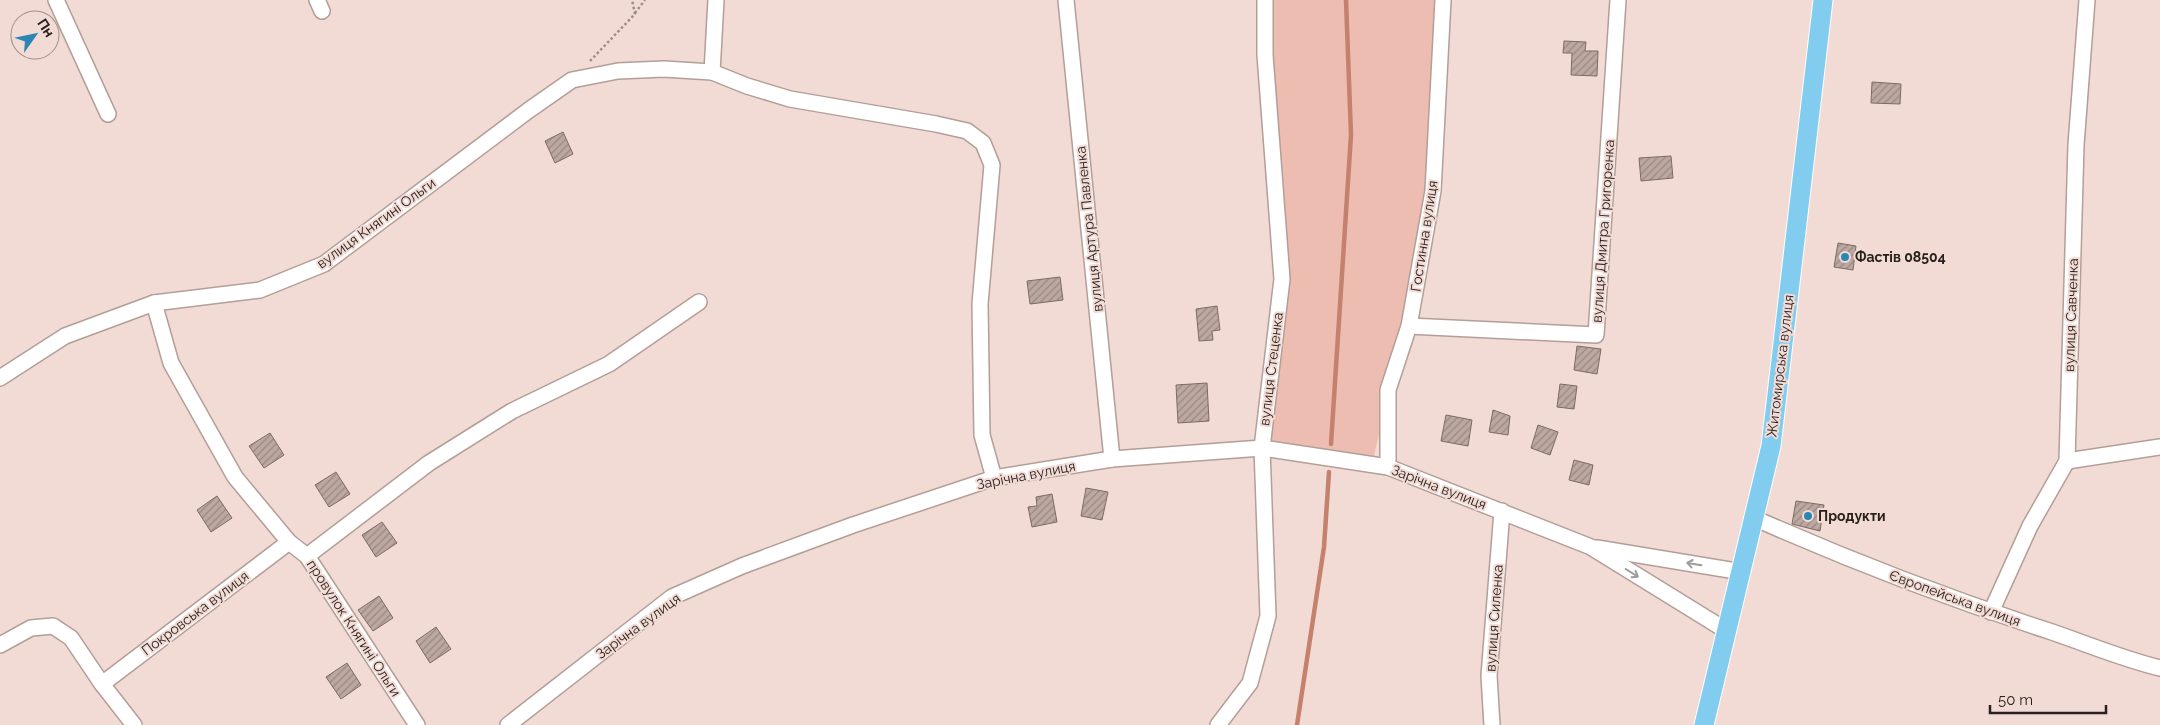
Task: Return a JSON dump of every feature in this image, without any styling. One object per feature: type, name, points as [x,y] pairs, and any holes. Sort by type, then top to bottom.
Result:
[{"type":"main road","name":"Житомирська вулиця","points":[[1704,725],[1771,446],[1822,0]]},
{"type":"street","points":[[56,0],[108,114]]},
{"type":"street","points":[[712,72],[716,0]]},
{"type":"street","name":"вулиця Артура Павленка","points":[[1066,0],[1112,459]]},
{"type":"street","name":"вулиця Стеценка","points":[[1218,725],[1250,683],[1268,616],[1262,448],[1282,279],[1264,55],[1265,0]]},
{"type":"street","name":"Гостинна вулиця","points":[[1388,467],[1388,390],[1409,326],[1433,191],[1443,0]]},
{"type":"street","name":"вулиця Дмитра Григоренка","points":[[1409,326],[1596,334],[1618,0]]},
{"type":"street","name":"вулиця Савченка","points":[[1991,612],[2030,526],[2067,461],[2076,145],[2087,0]]},
{"type":"street","name":"вулиця Княгині Ольги","points":[[0,378],[65,336],[154,303],[260,290],[324,264],[529,110],[572,80],[618,71],[664,69],[712,72],[747,86],[790,99],[967,131],[982,143],[992,165],[980,304],[982,435],[994,478]]},
{"type":"street","points":[[307,556],[429,463],[512,411],[609,364],[700,302]]},
{"type":"street","name":"провулок Княгині Ольги","points":[[154,303],[171,363],[235,477],[289,542],[307,556],[417,725]]},
{"type":"street","points":[[2067,461],[2160,447]]},
{"type":"street","name":"Зарічна вулиця","points":[[508,725],[672,597],[742,566],[853,525],[994,478],[1112,459],[1262,448],[1388,467],[1591,547],[1727,631]]},
{"type":"street","name":"вулиця Силенка","points":[[1492,725],[1489,676],[1502,511]]},
{"type":"street","name":"Європейська вулиця","points":[[1754,518],[1837,554],[1991,612],[2160,668]]},
{"type":"street","name":"Покровська вулиця","points":[[102,684],[289,542]]},
{"type":"street","name":"Зарічна вулиця","points":[[1591,547],[1742,572]]},
{"type":"street","points":[[0,645],[31,628],[53,626],[71,638],[102,684],[134,725]]},
{"type":"path","points":[[632,0],[635,14]]},
{"type":"path","points":[[572,80],[635,14],[645,0]]},
{"type":"shaded area","points":[[1265,0],[1441,0],[1433,191],[1372,465],[1262,448],[1282,279]]},
{"type":"building","points":[[1564,41],[1586,42],[1585,51],[1598,51],[1597,76],[1571,75],[1572,53],[1563,53]]},
{"type":"building","points":[[1872,82],[1901,84],[1900,104],[1871,103]]},
{"type":"building","points":[[563,132],[573,154],[555,163],[545,141]]},
{"type":"building","points":[[1671,156],[1673,178],[1641,181],[1639,158]]},
{"type":"building","name":"Фастів 08504","points":[[1838,243],[1856,246],[1853,270],[1834,267]]},
{"type":"building","points":[[1060,277],[1063,300],[1030,304],[1027,281]]},
{"type":"building","points":[[1217,306],[1220,330],[1212,331],[1213,340],[1199,341],[1196,309]]},
{"type":"building","points":[[1577,346],[1601,349],[1597,374],[1574,370]]},
{"type":"building","points":[[1207,383],[1209,421],[1178,423],[1176,385]]},
{"type":"building","points":[[1560,384],[1577,386],[1574,409],[1557,407]]},
{"type":"building","points":[[1493,410],[1510,416],[1508,435],[1489,432]]},
{"type":"building","points":[[1446,415],[1472,420],[1468,446],[1441,441]]},
{"type":"building","points":[[1538,425],[1558,432],[1550,455],[1531,448]]},
{"type":"building","points":[[270,433],[284,455],[264,468],[249,446]]},
{"type":"building","points":[[1574,460],[1593,465],[1589,485],[1569,480]]},
{"type":"building","points":[[336,472],[350,494],[329,507],[315,485]]},
{"type":"building","points":[[1086,488],[1108,492],[1102,520],[1081,516]]},
{"type":"building","points":[[1052,494],[1057,522],[1032,527],[1028,507],[1037,506],[1036,497]]},
{"type":"building","points":[[217,496],[232,518],[211,532],[197,510]]},
{"type":"building","name":"Продукти","points":[[1796,501],[1824,505],[1820,531],[1792,524]]},
{"type":"building","points":[[382,522],[397,543],[376,557],[362,535]]},
{"type":"building","points":[[379,596],[393,618],[373,631],[358,610]]},
{"type":"building","points":[[436,627],[451,649],[430,663],[416,641]]},
{"type":"building","points":[[347,663],[361,685],[341,699],[326,677]]},
{"type":"waterway","points":[[1331,444],[1351,135],[1346,0]]},
{"type":"waterway","points":[[1297,725],[1324,547],[1329,472]]},
{"type":"place","name":"Фастів 08504","points":[[1845,257]]},
{"type":"place","name":"Продукти","points":[[1808,516]]}]
